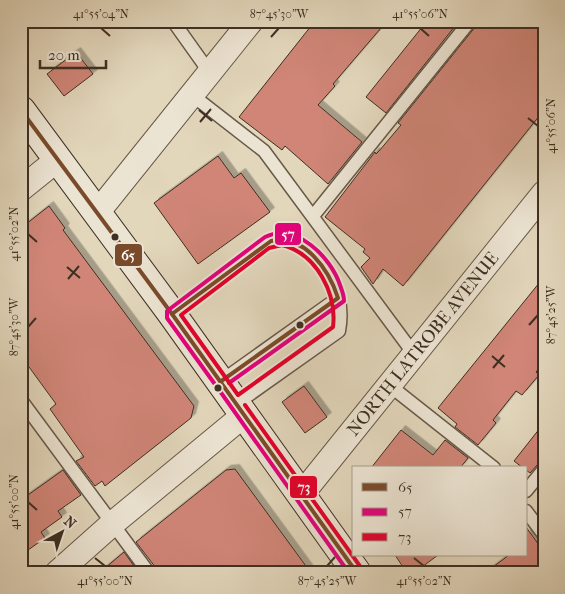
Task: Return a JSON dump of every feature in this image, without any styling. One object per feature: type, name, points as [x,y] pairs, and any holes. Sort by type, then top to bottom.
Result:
[{"type":"main road","points":[[21,110],[172,314],[357,573]]},
{"type":"street","points":[[98,213],[251,21]]},
{"type":"street","points":[[21,189],[57,160]]},
{"type":"street","name":"NORTH LATROBE AVENUE","points":[[301,495],[544,193]]},
{"type":"street","points":[[57,573],[240,410]]},
{"type":"lane","points":[[173,21],[210,72]]},
{"type":"lane","points":[[313,216],[470,21]]},
{"type":"lane","points":[[192,95],[264,151],[414,354]]},
{"type":"lane","points":[[172,314],[272,240],[287,238],[300,244],[331,278],[338,298],[339,331],[240,410]]},
{"type":"lane","points":[[220,382],[338,298]]},
{"type":"lane","points":[[389,385],[491,466]]},
{"type":"lane","points":[[21,400],[149,573]]},
{"type":"lane","points":[[528,488],[544,469]]},
{"type":"lane","points":[[528,514],[544,535]]},
{"type":"building","points":[[315,21],[387,21],[333,84],[335,86],[318,105],[362,142],[328,184],[285,146],[282,150],[239,117]]},
{"type":"building","points":[[427,21],[459,21],[386,113],[366,97]]},
{"type":"building","points":[[478,21],[544,21],[544,110],[403,286],[383,269],[373,284],[361,267],[370,258],[363,252],[365,249],[325,217],[375,152],[376,154],[401,125],[398,123],[476,26]]},
{"type":"building","points":[[76,52],[93,74],[64,96],[47,74]]},
{"type":"building","points":[[218,156],[234,178],[241,173],[270,212],[198,264],[154,203]]},
{"type":"building","points":[[49,206],[65,228],[63,230],[194,406],[191,418],[105,486],[102,481],[95,486],[76,461],[84,457],[50,409],[56,404],[21,356],[21,228]]},
{"type":"building","points":[[544,277],[544,362],[536,372],[539,375],[522,395],[516,391],[493,420],[496,423],[478,445],[455,427],[457,424],[438,408]]},
{"type":"building","points":[[304,386],[327,417],[305,433],[282,402]]},
{"type":"building","points":[[544,423],[544,461],[538,464],[530,473],[528,472],[528,466],[520,466],[514,461]]},
{"type":"building","points":[[401,430],[433,455],[445,440],[468,458],[462,466],[373,466]]},
{"type":"building","points":[[235,469],[311,573],[157,573],[156,568],[136,542],[226,470]]},
{"type":"building","points":[[63,470],[81,495],[58,511],[62,517],[41,532],[45,538],[21,555],[21,500]]},
{"type":"building","points":[[528,530],[544,552],[544,573],[485,573],[508,556],[528,556]]},
{"type":"building","points":[[124,552],[139,573],[99,573]]},
{"type":"building","points":[[396,556],[437,556],[414,573],[407,573]]},
{"type":"transit line","name":"65","points":[[21,110],[172,314],[357,573]]},
{"type":"transit line","name":"57","points":[[214,383],[167,318],[167,311],[265,237],[289,234],[300,238],[311,245],[329,264],[336,275],[344,301],[229,383]]},
{"type":"transit line","name":"65","points":[[172,314],[271,241],[283,240],[295,243],[314,256],[322,266],[329,276],[338,298],[220,382]]},
{"type":"transit line","name":"73","points":[[282,245],[305,257],[315,266],[322,277],[332,302],[333,327],[238,395],[181,315],[269,248],[282,245]]},
{"type":"transit line","name":"57","points":[[217,387],[349,573]]},
{"type":"transit line","name":"73","points":[[245,405],[352,555]]},
{"type":"transit line","name":"73","points":[[353,556],[362,569]]}]
